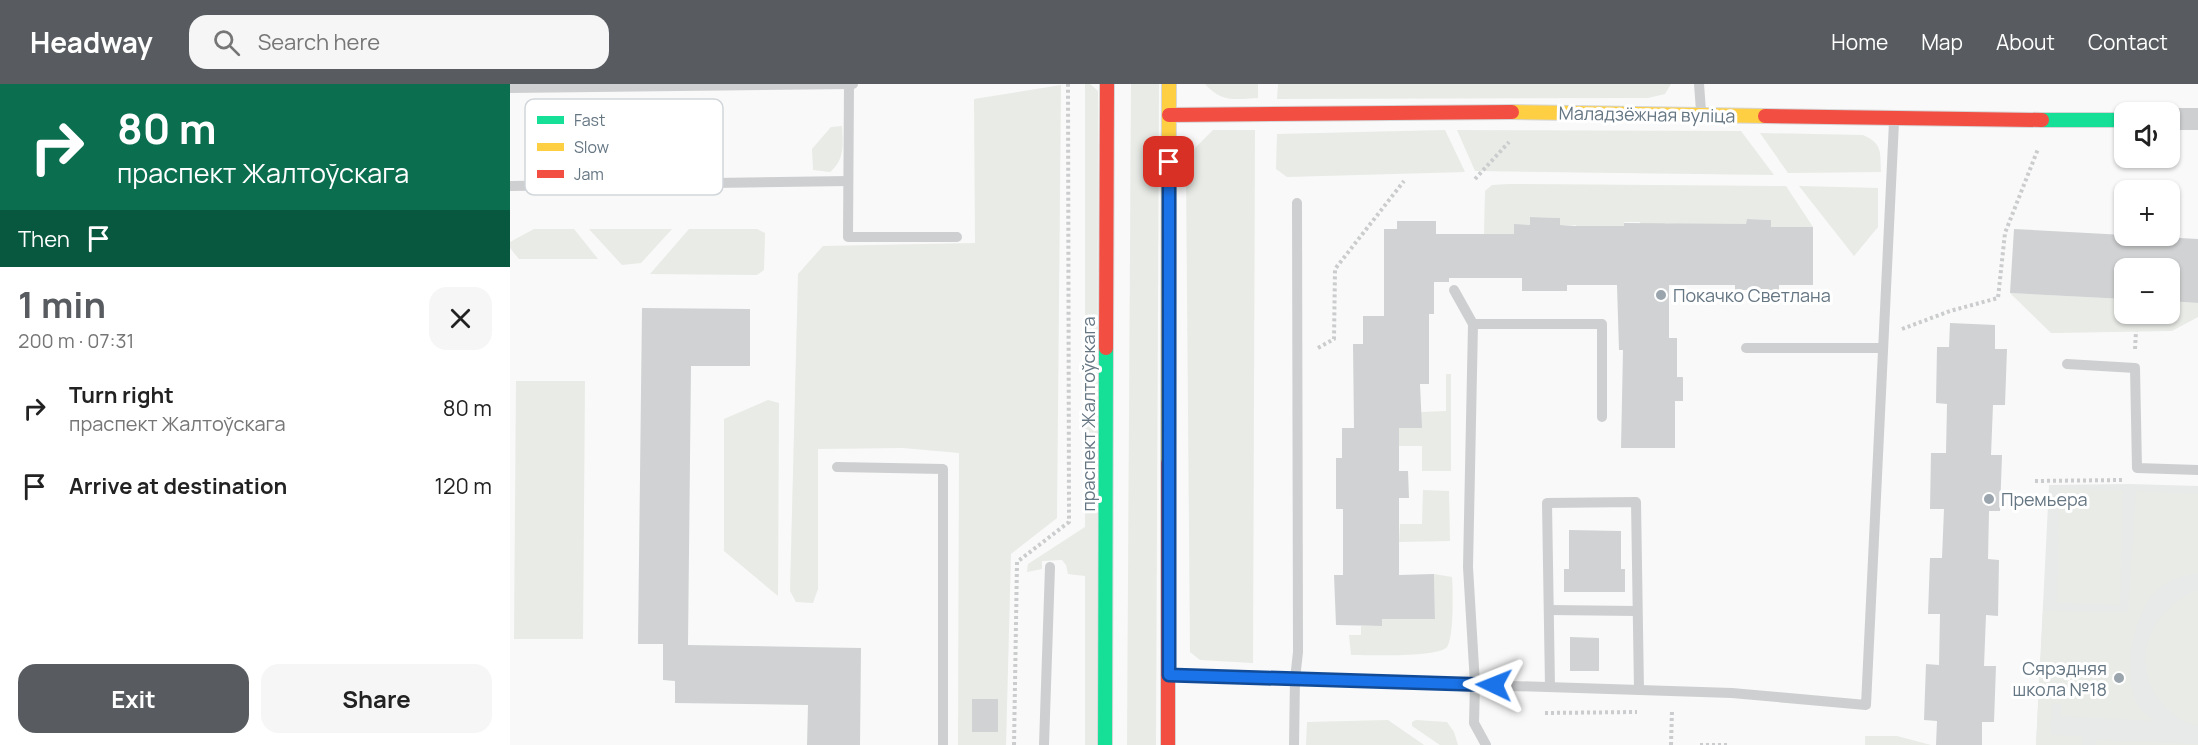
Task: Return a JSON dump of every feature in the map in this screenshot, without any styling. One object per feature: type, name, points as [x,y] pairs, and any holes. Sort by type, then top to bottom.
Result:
[{"type":"main road","name":"праспект Жалтоўскага","points":[[1105,745],[1107,84]]},
{"type":"main road","points":[[1168,745],[1169,84]]},
{"type":"main road","name":"Маладзёжная вуліца","points":[[1169,115],[1535,112],[2114,120]]},
{"type":"street","points":[[2180,119],[2198,119]]},
{"type":"lane","points":[[1699,84],[1701,114]]},
{"type":"lane","points":[[510,88],[851,85],[848,237],[957,237]]},
{"type":"lane","points":[[1169,675],[1732,693],[1866,705],[1894,118]]},
{"type":"lane","points":[[723,183],[848,181]]},
{"type":"lane","points":[[510,186],[525,186]]},
{"type":"lane","points":[[1294,745],[1295,679],[1298,652],[1297,203]]},
{"type":"lane","points":[[1454,290],[1473,324],[1468,567],[1475,684],[1474,723],[1486,745]]},
{"type":"lane","points":[[1473,324],[1602,324],[1602,417]]},
{"type":"lane","points":[[1746,348],[1882,348]]},
{"type":"lane","points":[[2067,364],[2135,368],[2137,468],[2198,470]]},
{"type":"lane","points":[[837,467],[943,468],[944,745]]},
{"type":"lane","points":[[1550,687],[1547,503],[1636,502],[1639,690]]},
{"type":"lane","points":[[1044,745],[1050,567]]},
{"type":"lane","points":[[1549,610],[1637,611]]},
{"type":"path","points":[[1014,745],[1017,562],[1069,522],[1068,84]]},
{"type":"path","points":[[1882,348],[1905,326],[1998,298],[2005,233],[2048,120]]},
{"type":"path","points":[[1311,352],[1334,339],[1335,269],[1404,181]]},
{"type":"path","points":[[2035,481],[2131,480]]},
{"type":"path","points":[[1661,711],[1672,710],[1671,745]]},
{"type":"path","points":[[1545,713],[1638,712]]},
{"type":"path","points":[[1700,745],[1727,745]]},
{"type":"shaded area","points":[[1085,84],[1090,84],[1098,91],[1097,745],[1085,745],[1085,576],[1068,574],[1062,560],[1042,561],[1042,569],[1027,572],[1028,564],[1085,527]]},
{"type":"shaded area","points":[[1131,84],[1159,84],[1156,745],[1127,745]]},
{"type":"shaded area","points":[[1205,84],[1258,84],[1258,98],[1229,99],[1217,94]]},
{"type":"shaded area","points":[[1278,84],[1671,84],[1665,94],[1648,98],[1277,99]]},
{"type":"shaded area","points":[[1061,85],[1057,518],[1011,554],[1006,745],[958,745],[959,453],[903,448],[818,449],[818,589],[813,603],[796,602],[790,591],[798,274],[823,246],[975,243],[974,99]]},
{"type":"shaded area","points":[[842,126],[841,157],[835,167],[830,172],[813,170],[812,149],[831,127]]},
{"type":"shaded area","points":[[1213,130],[1255,130],[1253,663],[1200,660],[1190,652],[1186,170],[1195,148]]},
{"type":"shaded area","points":[[1445,130],[1465,172],[1287,177],[1276,169],[1277,134]]},
{"type":"shaded area","points":[[1457,130],[1741,131],[1774,175],[1475,171]]},
{"type":"shaded area","points":[[1760,133],[1863,135],[1874,142],[1879,149],[1881,172],[1788,173]]},
{"type":"shaded area","points":[[1492,185],[1786,186],[1813,227],[1771,230],[1771,220],[1747,219],[1746,230],[1666,223],[1640,235],[1640,222],[1624,222],[1624,236],[1600,226],[1576,235],[1576,225],[1560,225],[1560,218],[1531,217],[1530,225],[1514,225],[1514,234],[1484,234],[1485,191]]},
{"type":"shaded area","points":[[1799,186],[1878,188],[1878,227],[1854,256]]},
{"type":"shaded area","points":[[534,229],[574,229],[598,259],[519,259],[510,248],[510,242]]},
{"type":"shaded area","points":[[589,229],[672,229],[641,263],[622,265]]},
{"type":"shaded area","points":[[689,229],[757,229],[765,233],[764,270],[757,275],[650,274]]},
{"type":"shaded area","points":[[2010,293],[2114,298],[2114,324],[2180,324],[2180,302],[2198,303],[2198,317],[2172,331],[2051,333]]},
{"type":"shaded area","points":[[1446,374],[1451,374],[1451,471],[1422,471],[1422,446],[1399,446],[1399,428],[1421,412],[1446,411]]},
{"type":"shaded area","points":[[516,381],[585,381],[583,639],[514,639]]},
{"type":"shaded area","points":[[768,400],[779,403],[778,596],[724,551],[724,419]]},
{"type":"shaded area","name":"Сярэдняя школа №18","points":[[2049,485],[2198,486],[2198,745],[2036,745]]},
{"type":"shaded area","points":[[2060,489],[2123,490],[2120,605],[2057,603]]},
{"type":"shaded area","points":[[1423,490],[1449,491],[1450,541],[1399,542],[1400,524],[1422,524]]},
{"type":"shaded area","points":[[2136,491],[2198,494],[2198,573],[2171,581],[2156,591],[2148,601],[2135,631],[2130,666],[2134,697],[2142,710],[2155,721],[2061,716],[2061,704],[2052,703],[2051,735],[2082,736],[2082,745],[2036,745],[2043,611],[2128,612]]},
{"type":"shaded area","points":[[1434,574],[1452,577],[1452,624],[1447,647],[1430,653],[1351,655],[1349,635],[1361,635],[1361,626],[1381,626],[1382,619],[1435,619]]},
{"type":"shaded area","points":[[2198,591],[2198,725],[2176,716],[2156,696],[2148,679],[2145,662],[2147,645],[2154,628],[2164,614],[2178,601]]},
{"type":"shaded area","points":[[1388,720],[1424,745],[1306,745],[1307,722]]},
{"type":"shaded area","points":[[1416,720],[1447,722],[1454,732],[1458,745],[1440,745],[1412,726],[1412,722]]},
{"type":"shaded area","points":[[1865,736],[1897,736],[1931,745],[1865,745]]},
{"type":"shaded area","points":[[2096,740],[2198,744],[2198,745],[2096,745]]},
{"type":"building","points":[[1530,217],[1560,218],[1560,225],[1576,226],[1624,226],[1624,223],[1746,224],[1747,219],[1771,220],[1771,227],[1813,227],[1813,285],[1779,285],[1779,290],[1735,290],[1735,285],[1669,285],[1669,338],[1677,338],[1677,377],[1683,377],[1683,401],[1675,401],[1675,448],[1621,448],[1623,350],[1619,350],[1617,285],[1567,285],[1567,291],[1522,291],[1522,278],[1449,278],[1449,282],[1434,282],[1434,314],[1429,314],[1429,384],[1420,384],[1422,428],[1399,428],[1399,471],[1408,471],[1409,498],[1399,498],[1399,575],[1434,574],[1435,619],[1382,619],[1382,626],[1336,625],[1334,575],[1343,575],[1343,509],[1336,509],[1336,458],[1342,458],[1342,428],[1354,428],[1353,344],[1363,344],[1363,316],[1384,316],[1384,229],[1397,229],[1397,221],[1436,221],[1436,234],[1514,234],[1514,224],[1530,225]]},
{"type":"building","points":[[2014,229],[2114,234],[2114,246],[2180,246],[2180,238],[2198,239],[2198,303],[2180,302],[2180,258],[2114,258],[2114,298],[2010,293]]},
{"type":"building","points":[[642,308],[750,309],[750,366],[691,366],[688,645],[861,648],[860,745],[807,745],[808,705],[675,703],[675,681],[663,680],[663,644],[638,644]]},
{"type":"building","points":[[1950,323],[1995,325],[1995,349],[2007,349],[2005,405],[1993,405],[1991,455],[2002,455],[2000,511],[1989,511],[1988,559],[1999,560],[1998,616],[1986,615],[1984,666],[1996,666],[1994,722],[1982,722],[1982,745],[1936,745],[1937,721],[1924,720],[1926,664],[1939,665],[1940,614],[1928,614],[1930,558],[1942,558],[1944,509],[1930,509],[1931,453],[1946,453],[1947,404],[1936,403],[1937,347],[1949,347]]},
{"type":"building","points":[[1569,530],[1621,531],[1621,569],[1625,569],[1625,592],[1564,592],[1564,569],[1569,569]]},
{"type":"building","points":[[1570,637],[1599,638],[1599,671],[1570,671]]},
{"type":"building","points":[[972,699],[998,699],[998,732],[972,732]]},
{"type":"traffic: fast","points":[[2042,120],[2114,120]]},
{"type":"traffic: fast","points":[[1105,745],[1106,348]]},
{"type":"traffic: slow","points":[[1168,463],[1169,84]]},
{"type":"traffic: slow","points":[[1512,112],[1765,116]]},
{"type":"traffic: jam","points":[[1106,348],[1107,84]]},
{"type":"traffic: jam","points":[[1169,115],[1512,112]]},
{"type":"traffic: jam","points":[[1765,116],[2042,120]]},
{"type":"traffic: jam","points":[[1168,463],[1168,745]]},
{"type":"place","name":"Покачко Светлана","points":[[1661,295]]},
{"type":"place","name":"Премьера","points":[[1989,499]]},
{"type":"place","name":"Сярэдняя школа №18","points":[[2119,678]]},
{"type":"route","points":[[1169,162],[1169,675],[1494,685]]}]
